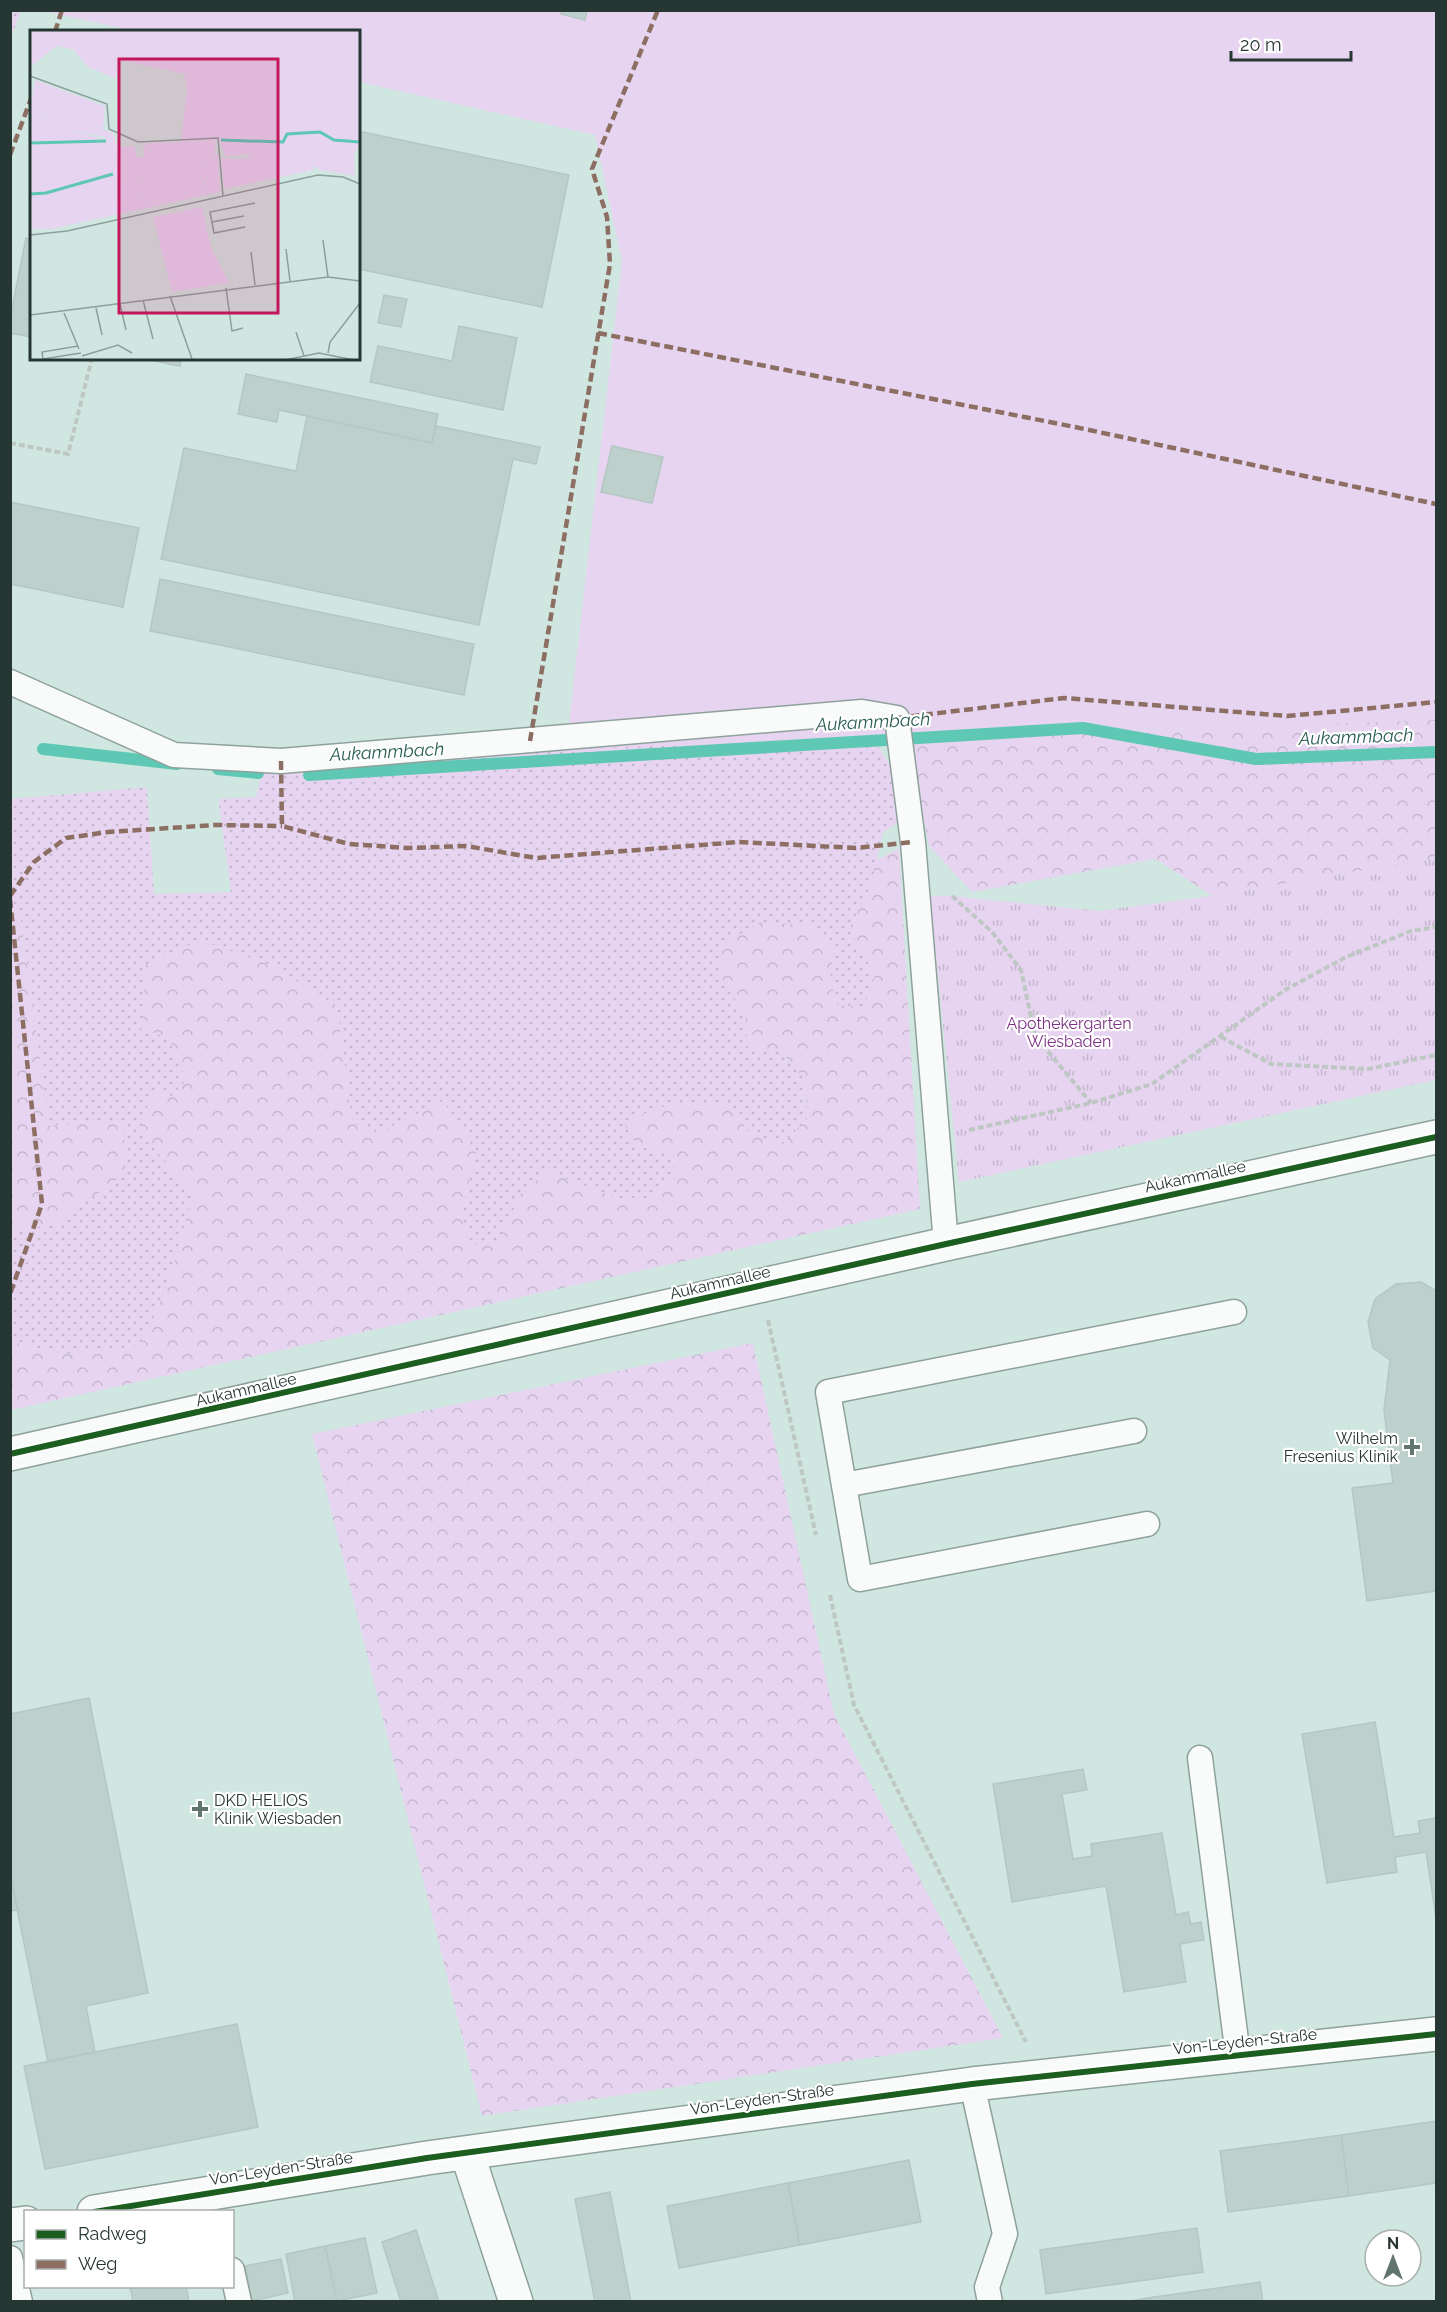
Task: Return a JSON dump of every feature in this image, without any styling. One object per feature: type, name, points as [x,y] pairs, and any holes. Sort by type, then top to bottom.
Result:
[{"type":"street","name":"Aukammallee","points":[[10,1454],[946,1244],[1437,1137]]},
{"type":"street","name":"Von-Leyden-Straße","points":[[106,2210],[219,2201],[467,2153],[972,2084],[1437,2034]]},
{"type":"street","points":[[467,2153],[516,2301]]},
{"type":"lane","points":[[10,682],[174,755],[282,761],[862,712],[897,718],[913,842],[946,1244]]},
{"type":"lane","points":[[1147,1524],[860,1579],[828,1392],[1234,1312]]},
{"type":"lane","points":[[844,1485],[1134,1431]]},
{"type":"lane","points":[[1200,1758],[1238,2056]]},
{"type":"lane","points":[[972,2084],[1005,2234],[987,2287],[990,2301]]},
{"type":"lane","points":[[10,2258],[20,2301]]},
{"type":"lane","points":[[234,2279],[239,2301]]},
{"type":"path","points":[[10,443],[68,454],[92,360]]},
{"type":"path","points":[[952,896],[992,932],[1021,970],[1035,1036],[1091,1102]]},
{"type":"path","points":[[936,1137],[1091,1102],[1152,1084],[1285,990],[1346,957],[1411,931],[1437,927]]},
{"type":"path","points":[[1221,1037],[1271,1064],[1368,1069],[1437,1055]]},
{"type":"path","points":[[760,1287],[818,1542]]},
{"type":"path","points":[[828,1589],[854,1705],[1044,2077]]},
{"type":"green space","points":[[10,11],[21,11],[11,38]]},
{"type":"green space","points":[[42,11],[1436,11],[1436,720],[566,749],[622,261],[595,135],[360,82],[360,30],[130,30]]},
{"type":"green space","points":[[1436,720],[1436,858],[1212,896],[1156,859],[972,892],[929,846],[908,738]]},
{"type":"green space","points":[[852,727],[878,746],[892,769],[898,823],[883,832],[872,884],[849,929],[875,975],[864,1008],[837,1005],[830,979],[834,949],[721,977],[745,1014],[748,1048],[780,1050],[806,1081],[807,1119],[783,1144],[750,1135],[730,1103],[663,1107],[623,1122],[638,1147],[671,1152],[677,1177],[649,1198],[617,1198],[548,1172],[522,1191],[498,1244],[470,1245],[461,1216],[476,1152],[443,1101],[378,1133],[352,1122],[337,1006],[169,1038],[186,1080],[141,1133],[193,1194],[168,1284],[141,1346],[63,1354],[11,1342],[11,1232],[54,1224],[126,1173],[123,1121],[49,1126],[21,921],[11,909],[11,799],[147,787],[154,894],[231,892],[218,799],[256,797],[264,765]]},
{"type":"green space","points":[[899,848],[920,1209],[11,1410],[11,1342],[63,1354],[141,1346],[168,1284],[193,1194],[141,1133],[151,1091],[172,1096],[186,1080],[169,1038],[141,1029],[146,965],[200,940],[271,965],[337,1006],[352,1122],[378,1133],[443,1101],[476,1152],[461,1216],[470,1245],[497,1244],[522,1191],[548,1172],[617,1198],[649,1198],[677,1177],[671,1152],[638,1147],[623,1122],[663,1107],[730,1103],[750,1135],[783,1144],[807,1119],[806,1081],[780,1050],[748,1048],[745,1014],[721,977],[722,945],[760,922],[808,925],[834,949],[830,979],[837,1005],[864,1007],[875,975],[849,929],[872,884],[875,861]]},
{"type":"green space","name":"Apothekergarten Wiesbaden","points":[[1436,858],[1436,1080],[959,1182],[930,896],[952,896],[1099,911],[1212,896]]},
{"type":"green space","points":[[10,909],[21,921],[49,1126],[123,1121],[126,1173],[54,1224],[11,1232]]},
{"type":"green space","points":[[753,1343],[834,1714],[1003,2038],[482,2116],[312,1434]]},
{"type":"building","points":[[562,10],[587,10],[585,20],[561,14]]},
{"type":"building","points":[[360,131],[569,175],[542,307],[360,269]]},
{"type":"building","points":[[26,238],[30,239],[30,337],[10,333],[10,318]]},
{"type":"building","points":[[384,295],[407,299],[401,327],[378,323]]},
{"type":"building","points":[[459,326],[517,338],[503,410],[370,382],[378,346],[452,361]]},
{"type":"building","points":[[150,360],[181,360],[180,366]]},
{"type":"building","points":[[246,374],[438,414],[432,443],[279,410],[277,422],[238,414]]},
{"type":"building","points":[[307,416],[432,443],[436,426],[540,447],[536,464],[513,459],[479,625],[161,559],[184,448],[296,471]]},
{"type":"building","points":[[612,446],[663,457],[652,503],[601,492]]},
{"type":"building","points":[[10,502],[139,528],[123,607],[10,584]]},
{"type":"building","points":[[160,579],[474,644],[464,695],[150,631]]},
{"type":"building","name":"Wilhelm Fresenius Klinik","points":[[1421,1282],[1436,1291],[1436,1591],[1367,1601],[1352,1488],[1393,1483],[1384,1410],[1390,1360],[1373,1348],[1368,1322],[1375,1299],[1396,1284]]},
{"type":"building","points":[[89,1698],[148,1993],[86,2006],[95,2052],[48,2062],[10,1874],[10,1714]]},
{"type":"building","points":[[1375,1722],[1394,1837],[1420,1833],[1418,1821],[1436,1818],[1436,1918],[1426,1852],[1395,1857],[1397,1872],[1327,1883],[1302,1734]]},
{"type":"building","points":[[1083,1769],[1087,1790],[1062,1794],[1073,1859],[1092,1856],[1091,1844],[1162,1833],[1176,1915],[1188,1912],[1191,1924],[1201,1922],[1204,1940],[1180,1944],[1186,1982],[1124,1992],[1106,1886],[1012,1902],[993,1784]]},
{"type":"building","points":[[10,1874],[18,1910],[10,1911]]},
{"type":"building","points":[[237,2024],[258,2127],[45,2169],[24,2066]]},
{"type":"building","points":[[1436,2121],[1436,2183],[1349,2196],[1341,2135]]},
{"type":"building","points":[[1341,2135],[1349,2196],[1228,2212],[1220,2151]]},
{"type":"building","points":[[909,2160],[921,2222],[800,2245],[788,2183]]},
{"type":"building","points":[[788,2183],[800,2245],[679,2268],[667,2206]]},
{"type":"building","points":[[610,2192],[631,2302],[595,2302],[575,2199]]},
{"type":"building","points":[[1197,2228],[1203,2272],[1046,2294],[1040,2250]]},
{"type":"building","points":[[416,2230],[439,2302],[401,2302],[382,2242]]},
{"type":"building","points":[[365,2238],[377,2293],[337,2301],[325,2246]]},
{"type":"building","points":[[325,2246],[337,2301],[295,2302],[286,2254]]},
{"type":"building","points":[[281,2259],[288,2293],[252,2301],[245,2266]]},
{"type":"building","points":[[1260,2282],[1263,2302],[1148,2302],[1148,2298]]},
{"type":"building","points":[[130,2288],[186,2288],[189,2302],[133,2302]]},
{"type":"building","points":[[1148,2298],[1148,2302],[1125,2302]]},
{"type":"waterway","name":"Aukammbach","points":[[309,775],[1083,728],[1256,759],[1436,752]]},
{"type":"waterway","name":"Aukammbach","points":[[43,749],[177,764]]},
{"type":"waterway","name":"Aukammbach","points":[[218,769],[258,773]]},
{"type":"marked path","points":[[56,30],[62,10]]},
{"type":"marked path","points":[[530,741],[610,264],[607,217],[592,169],[658,10]]},
{"type":"marked path","points":[[10,155],[30,101]]},
{"type":"marked path","points":[[598,333],[1075,427],[1436,504]]},
{"type":"marked path","points":[[897,718],[1064,698],[1287,716],[1436,702]]},
{"type":"marked path","points":[[281,761],[282,826],[349,844],[408,848],[466,846],[536,858],[739,842],[856,848],[913,842]]},
{"type":"marked path","points":[[10,896],[34,862],[66,838],[108,832],[215,825],[282,826]]},
{"type":"marked path","points":[[10,899],[42,1204],[10,1294]]},
{"type":"cycle path","points":[[10,1454],[946,1244],[1436,1137]]},
{"type":"cycle path","points":[[106,2210],[427,2158],[972,2084],[1436,2034]]},
{"type":"place","name":"Wilhelm Fresenius Klinik","points":[[1412,1447]]},
{"type":"place","name":"DKD HELIOS Klinik Wiesbaden","points":[[200,1809]]}]
